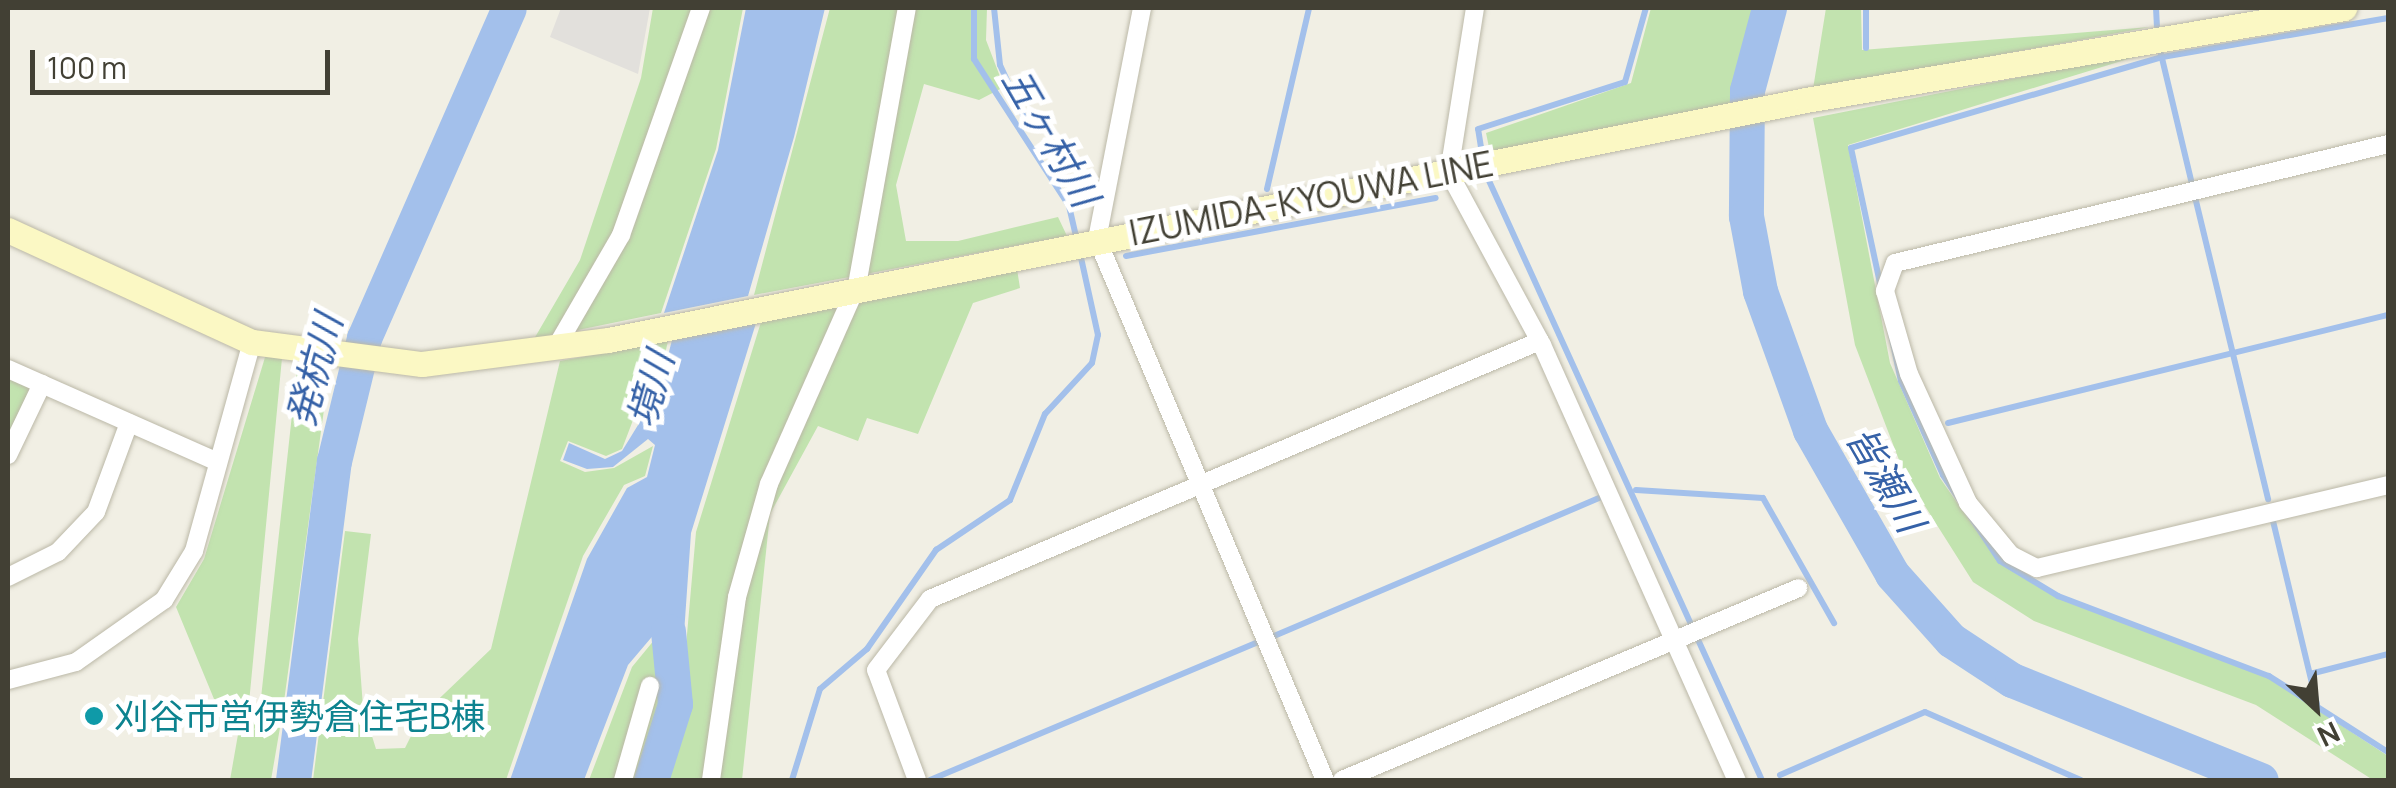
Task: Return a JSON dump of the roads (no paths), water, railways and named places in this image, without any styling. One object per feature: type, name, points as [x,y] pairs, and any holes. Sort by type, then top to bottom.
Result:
[{"type":"main road","name":"IZUMIDA-KYOUWA LINE","points":[[8,230],[252,342],[422,364],[555,349],[847,287],[1455,172],[1799,102],[2344,8]]},
{"type":"street","points":[[555,349],[621,235],[701,8]]},
{"type":"street","points":[[711,780],[737,596],[769,484],[847,287],[907,8]]},
{"type":"street","points":[[1142,8],[1094,240],[1325,780]]},
{"type":"street","points":[[1475,8],[1455,172],[1682,637],[1737,780]]},
{"type":"street","points":[[2388,144],[1895,263],[1885,291],[1909,374],[1968,503],[2011,555],[2037,568],[2388,485]]},
{"type":"street","points":[[917,780],[876,670],[930,598],[1540,341]]},
{"type":"street","points":[[8,680],[76,662],[164,600],[194,551],[252,342]]},
{"type":"street","points":[[8,369],[216,461]]},
{"type":"street","points":[[8,455],[42,384]]},
{"type":"street","points":[[8,577],[58,552],[96,512],[129,423]]},
{"type":"street","points":[[1342,780],[1798,588]]},
{"type":"street","points":[[623,780],[650,686]]},
{"type":"water","points":[[746,8],[825,8],[794,137],[748,296],[664,313],[718,150]]},
{"type":"water","points":[[756,323],[691,533],[681,677],[664,676],[656,632],[628,665],[584,780],[510,780],[587,559],[627,488],[647,477],[655,445],[648,439],[613,467],[587,469],[563,460],[569,443],[605,459],[622,451],[659,391],[672,340]]},
{"type":"waterway","name":"発杭川","points":[[293,780],[334,461],[364,338],[509,8]]},
{"type":"waterway","name":"五ヶ村川","points":[[974,8],[974,59],[1069,206],[1077,241]]},
{"type":"waterway","points":[[994,8],[1000,65],[1028,126]]},
{"type":"waterway","points":[[1267,189],[1309,8]]},
{"type":"waterway","points":[[1483,160],[1478,129],[1625,82],[1646,8]]},
{"type":"waterway","name":"皆瀬川","points":[[1769,8],[1747,90],[1746,216],[1760,291],[1810,430],[1892,574],[1951,640],[2012,680],[2261,780]]},
{"type":"waterway","points":[[1866,8],[1866,48]]},
{"type":"waterway","points":[[2156,8],[2157,26]]},
{"type":"waterway","points":[[2388,18],[2162,57],[1851,148],[1901,381],[1943,475],[2000,561],[2058,596],[2269,676],[2388,752]]},
{"type":"waterway","points":[[2161,54],[2192,184]]},
{"type":"waterway","points":[[1485,172],[1762,780]]},
{"type":"waterway","points":[[2195,197],[2268,499]]},
{"type":"waterway","points":[[1126,256],[1436,198]]},
{"type":"waterway","name":"五ヶ村川","points":[[792,780],[820,689],[867,649],[936,550],[1010,500],[1045,414],[1092,363],[1098,335],[1080,253]]},
{"type":"waterway","points":[[1948,423],[2388,315]]},
{"type":"waterway","points":[[1636,490],[1763,498],[1834,623]]},
{"type":"waterway","points":[[1274,636],[1599,498]]},
{"type":"waterway","points":[[2273,521],[2317,704]]},
{"type":"waterway","points":[[651,780],[675,704],[668,631]]},
{"type":"waterway","points":[[930,780],[1258,642]]},
{"type":"waterway","points":[[2310,674],[2388,654]]},
{"type":"waterway","points":[[1780,775],[1925,712],[2081,780]]},
{"type":"place","name":"刈谷市営伊勢倉住宅B棟","points":[[94,716]]},
{"type":"water label","name":"境川","points":[[650,389]]}]
